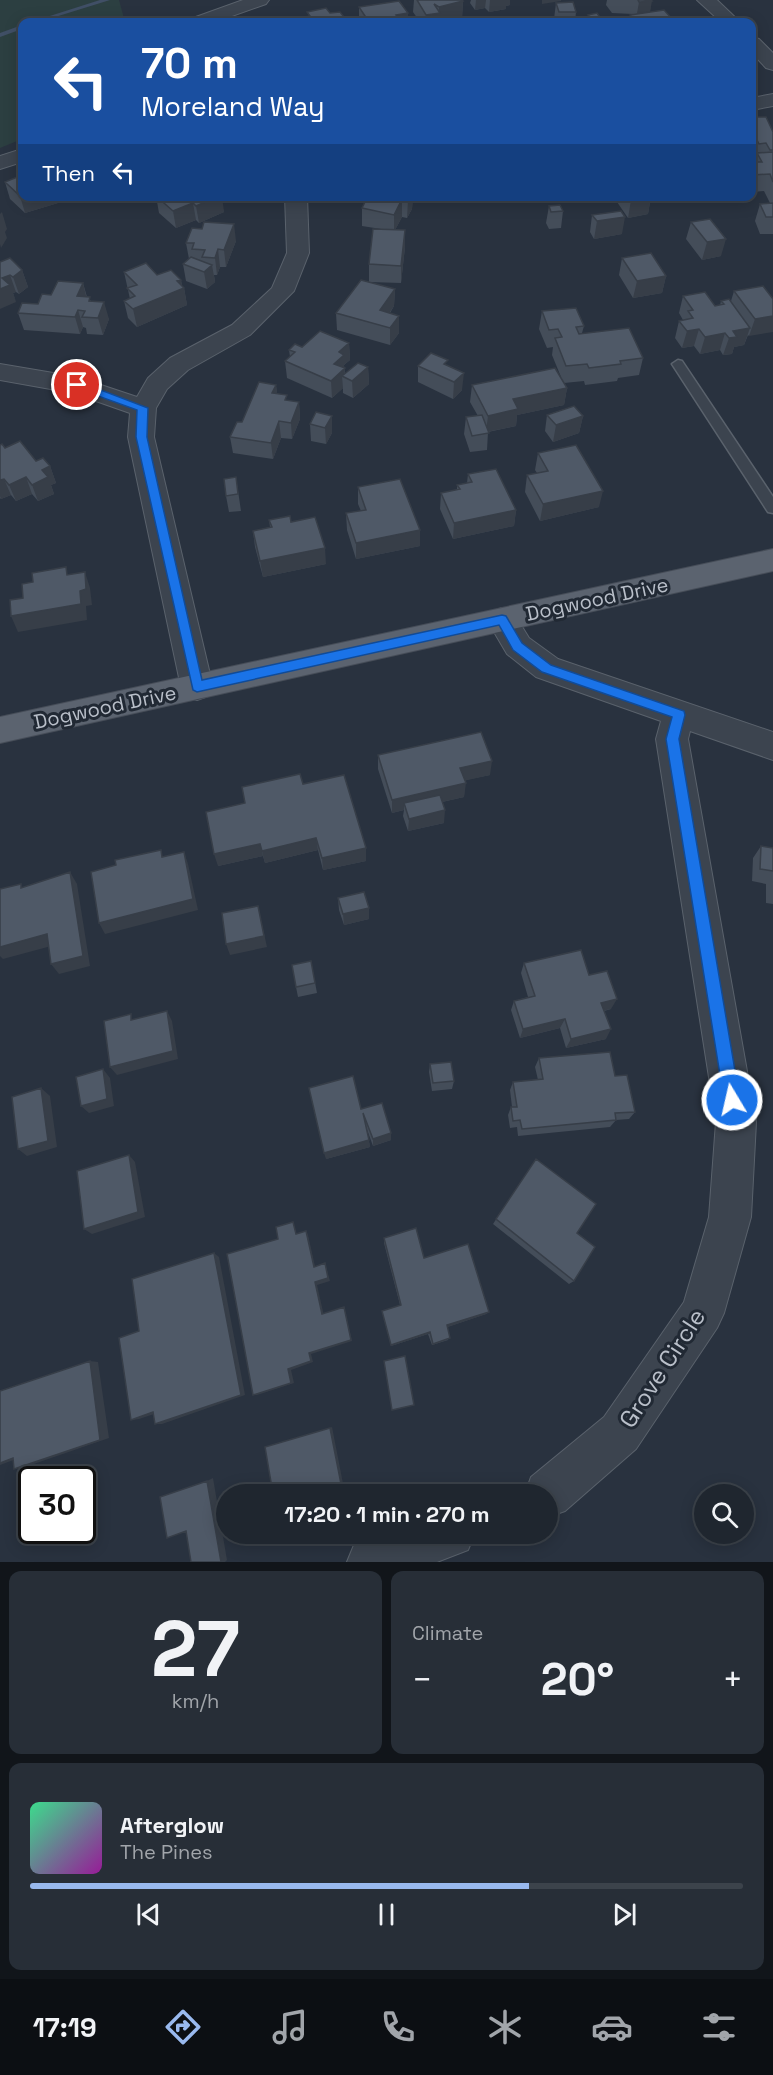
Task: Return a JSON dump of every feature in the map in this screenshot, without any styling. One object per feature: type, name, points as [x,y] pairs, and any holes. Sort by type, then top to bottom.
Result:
[{"type":"main road","name":"Dogwood Drive","points":[[0,730],[773,560]]},
{"type":"street","points":[[210,18],[260,0]]},
{"type":"street","points":[[706,0],[726,18]]},
{"type":"street","points":[[756,47],[773,64]]},
{"type":"street","points":[[756,103],[773,100]]},
{"type":"street","points":[[0,164],[18,157]]},
{"type":"street","points":[[197,687],[141,437],[143,408],[157,384],[179,364],[241,330],[282,291],[298,253],[294,201]]},
{"type":"street","points":[[0,372],[77,385],[143,408]]},
{"type":"street","points":[[502,620],[518,646],[547,668],[773,746]]},
{"type":"street","name":"Grove Circle","points":[[558,1486],[620,1433],[702,1312],[730,1217],[736,1122],[672,739],[679,715]]},
{"type":"street","points":[[371,1562],[421,1544]]},
{"type":"lane","points":[[678,364],[773,508]]},
{"type":"shaded area","points":[[0,0],[119,0],[124,18],[18,18],[18,141],[0,148]]},
{"type":"building","points":[[417,0],[463,1],[439,7],[434,4],[440,13],[426,15]]},
{"type":"building","points":[[399,1],[408,13],[396,15],[398,18],[366,18],[359,7]]},
{"type":"building","points":[[573,2],[576,12],[559,12],[556,3]]},
{"type":"building","points":[[326,8],[330,13],[340,12],[345,18],[299,18],[310,16],[307,12]]},
{"type":"building","points":[[664,10],[671,18],[633,18],[630,15]]},
{"type":"building","points":[[597,13],[600,18],[591,18],[588,15]]},
{"type":"building","points":[[756,117],[766,117],[773,132],[773,150],[770,150],[766,143],[759,144],[756,138]]},
{"type":"building","points":[[773,152],[773,182],[770,174],[756,175],[756,162],[762,162],[757,153]]},
{"type":"building","points":[[18,177],[18,194],[5,182]]},
{"type":"building","points":[[162,201],[208,201],[196,206],[193,203],[173,211]]},
{"type":"building","points":[[366,201],[401,201],[394,215],[362,208]]},
{"type":"building","points":[[773,203],[773,217],[766,217],[760,204]]},
{"type":"building","points":[[560,205],[563,211],[551,212],[549,206]]},
{"type":"building","points":[[621,211],[625,217],[597,221],[592,215]]},
{"type":"building","points":[[710,219],[726,239],[707,242],[691,222]]},
{"type":"building","points":[[204,222],[234,224],[224,250],[218,249],[215,258],[202,257],[205,250],[192,249],[194,243],[186,243],[192,228],[202,229]]},
{"type":"building","points":[[373,229],[405,230],[401,266],[369,264]]},
{"type":"building","points":[[651,253],[666,276],[637,281],[622,258]]},
{"type":"building","points":[[191,257],[212,265],[204,272],[183,264]]},
{"type":"building","points":[[10,258],[22,270],[13,277],[10,275],[2,278],[10,285],[0,289],[0,262]]},
{"type":"building","points":[[146,263],[157,275],[171,270],[181,280],[177,281],[184,288],[133,309],[124,301],[135,296],[127,288],[137,285],[124,272]]},
{"type":"building","points":[[361,280],[395,289],[380,310],[399,316],[390,328],[336,313]]},
{"type":"building","points":[[58,281],[83,283],[77,296],[90,297],[89,301],[104,302],[98,318],[82,317],[85,311],[78,310],[75,317],[18,313],[22,303],[38,304],[42,294],[51,295]]},
{"type":"building","points":[[763,286],[773,299],[773,316],[755,319],[734,291]]},
{"type":"building","points":[[705,292],[715,306],[724,304],[721,301],[729,299],[750,328],[733,331],[737,337],[729,338],[725,333],[705,337],[699,329],[687,331],[679,321],[693,318],[688,311],[693,310],[683,296]]},
{"type":"building","points":[[576,308],[584,326],[576,327],[579,334],[629,328],[643,358],[620,361],[621,364],[589,368],[587,364],[566,366],[555,338],[562,337],[558,329],[549,330],[542,311]]},
{"type":"building","points":[[320,331],[349,343],[339,352],[344,355],[334,364],[345,368],[331,381],[285,361],[295,352],[289,350],[295,344],[302,347]]},
{"type":"building","points":[[431,353],[448,360],[444,364],[464,373],[454,382],[418,366]]},
{"type":"building","points":[[358,363],[368,367],[352,381],[342,376]]},
{"type":"building","points":[[555,368],[567,388],[513,399],[518,409],[488,416],[472,385]]},
{"type":"building","points":[[259,382],[276,385],[272,393],[287,395],[285,400],[299,402],[291,423],[279,421],[271,443],[230,437],[237,422],[242,422]]},
{"type":"building","points":[[574,406],[583,416],[556,425],[547,415]]},
{"type":"building","points":[[316,412],[332,416],[325,428],[310,424]]},
{"type":"building","points":[[482,415],[489,433],[472,436],[466,417]]},
{"type":"building","points":[[20,441],[36,461],[43,458],[50,466],[42,470],[48,477],[32,485],[26,477],[9,485],[4,479],[0,480],[0,445],[2,444],[5,448]]},
{"type":"building","points":[[576,445],[603,491],[543,504],[527,475],[548,471],[538,453]]},
{"type":"building","points":[[496,469],[516,510],[454,523],[441,493],[460,489],[457,485],[472,482],[468,474]]},
{"type":"building","points":[[236,477],[238,494],[226,496],[224,479]]},
{"type":"building","points":[[400,479],[420,530],[356,543],[346,513],[366,510],[358,487]]},
{"type":"building","points":[[290,516],[291,522],[315,517],[325,548],[260,561],[253,531],[272,527],[269,520]]},
{"type":"building","points":[[66,567],[67,575],[85,572],[86,589],[80,591],[81,604],[11,616],[10,600],[23,598],[22,584],[33,582],[32,573]]},
{"type":"building","points":[[481,732],[492,761],[460,768],[466,783],[392,800],[378,755]]},
{"type":"building","points":[[300,774],[303,784],[344,775],[366,848],[322,858],[316,838],[262,851],[260,844],[214,854],[206,812],[245,803],[242,787]]},
{"type":"building","points":[[440,795],[445,810],[409,819],[404,803]]},
{"type":"building","points":[[761,846],[773,848],[773,871],[760,869]]},
{"type":"building","points":[[161,850],[162,857],[184,852],[193,899],[99,923],[91,872],[116,865],[115,860]]},
{"type":"building","points":[[70,872],[83,956],[51,964],[47,934],[0,947],[0,889],[21,884],[21,888]]},
{"type":"building","points":[[364,892],[369,908],[343,914],[338,898]]},
{"type":"building","points":[[258,906],[264,936],[226,944],[222,913]]},
{"type":"building","points":[[581,950],[589,975],[607,971],[617,999],[601,1003],[611,1029],[571,1039],[565,1019],[523,1029],[514,1001],[535,996],[524,963]]},
{"type":"building","points":[[311,961],[315,983],[296,987],[292,965]]},
{"type":"building","points":[[167,1011],[173,1051],[110,1067],[104,1021],[131,1014],[131,1020]]},
{"type":"building","points":[[610,1052],[615,1076],[627,1075],[635,1112],[615,1113],[616,1120],[522,1129],[520,1120],[513,1121],[511,1107],[517,1107],[513,1082],[543,1079],[539,1058]]},
{"type":"building","points":[[451,1062],[454,1081],[433,1083],[430,1064]]},
{"type":"building","points":[[103,1069],[107,1099],[81,1106],[76,1077]]},
{"type":"building","points":[[353,1076],[361,1109],[382,1103],[391,1133],[373,1139],[363,1113],[369,1140],[324,1153],[309,1088]]},
{"type":"building","points":[[41,1088],[48,1141],[18,1149],[12,1097]]},
{"type":"building","points":[[129,1155],[138,1212],[84,1229],[77,1171]]},
{"type":"building","points":[[536,1159],[596,1204],[577,1233],[595,1247],[574,1281],[496,1219]]},
{"type":"building","points":[[293,1222],[296,1234],[306,1231],[314,1267],[325,1263],[328,1278],[315,1282],[322,1314],[344,1307],[351,1340],[309,1353],[311,1361],[288,1369],[291,1383],[253,1395],[227,1254],[278,1239],[276,1227]]},
{"type":"building","points":[[416,1228],[424,1258],[468,1244],[489,1312],[447,1325],[450,1338],[433,1344],[430,1332],[391,1345],[382,1311],[401,1305],[384,1238]]},
{"type":"building","points":[[214,1253],[241,1395],[155,1424],[153,1412],[131,1420],[119,1338],[139,1331],[132,1279]]},
{"type":"building","points":[[405,1356],[414,1405],[392,1410],[384,1361]]},
{"type":"building","points":[[90,1361],[100,1440],[14,1469],[13,1458],[0,1463],[0,1391]]},
{"type":"building","points":[[330,1428],[341,1484],[271,1484],[265,1447]]},
{"type":"building","points":[[207,1481],[216,1544],[218,1544],[221,1562],[191,1562],[186,1531],[167,1538],[160,1497]]},
{"type":"waterway","points":[[47,18],[107,0]]},
{"type":"waterway","points":[[0,35],[18,28]]},
{"type":"route","points":[[77,385],[143,408],[141,437],[197,687],[502,620],[518,646],[547,668],[679,715],[672,739],[732,1100]]}]
